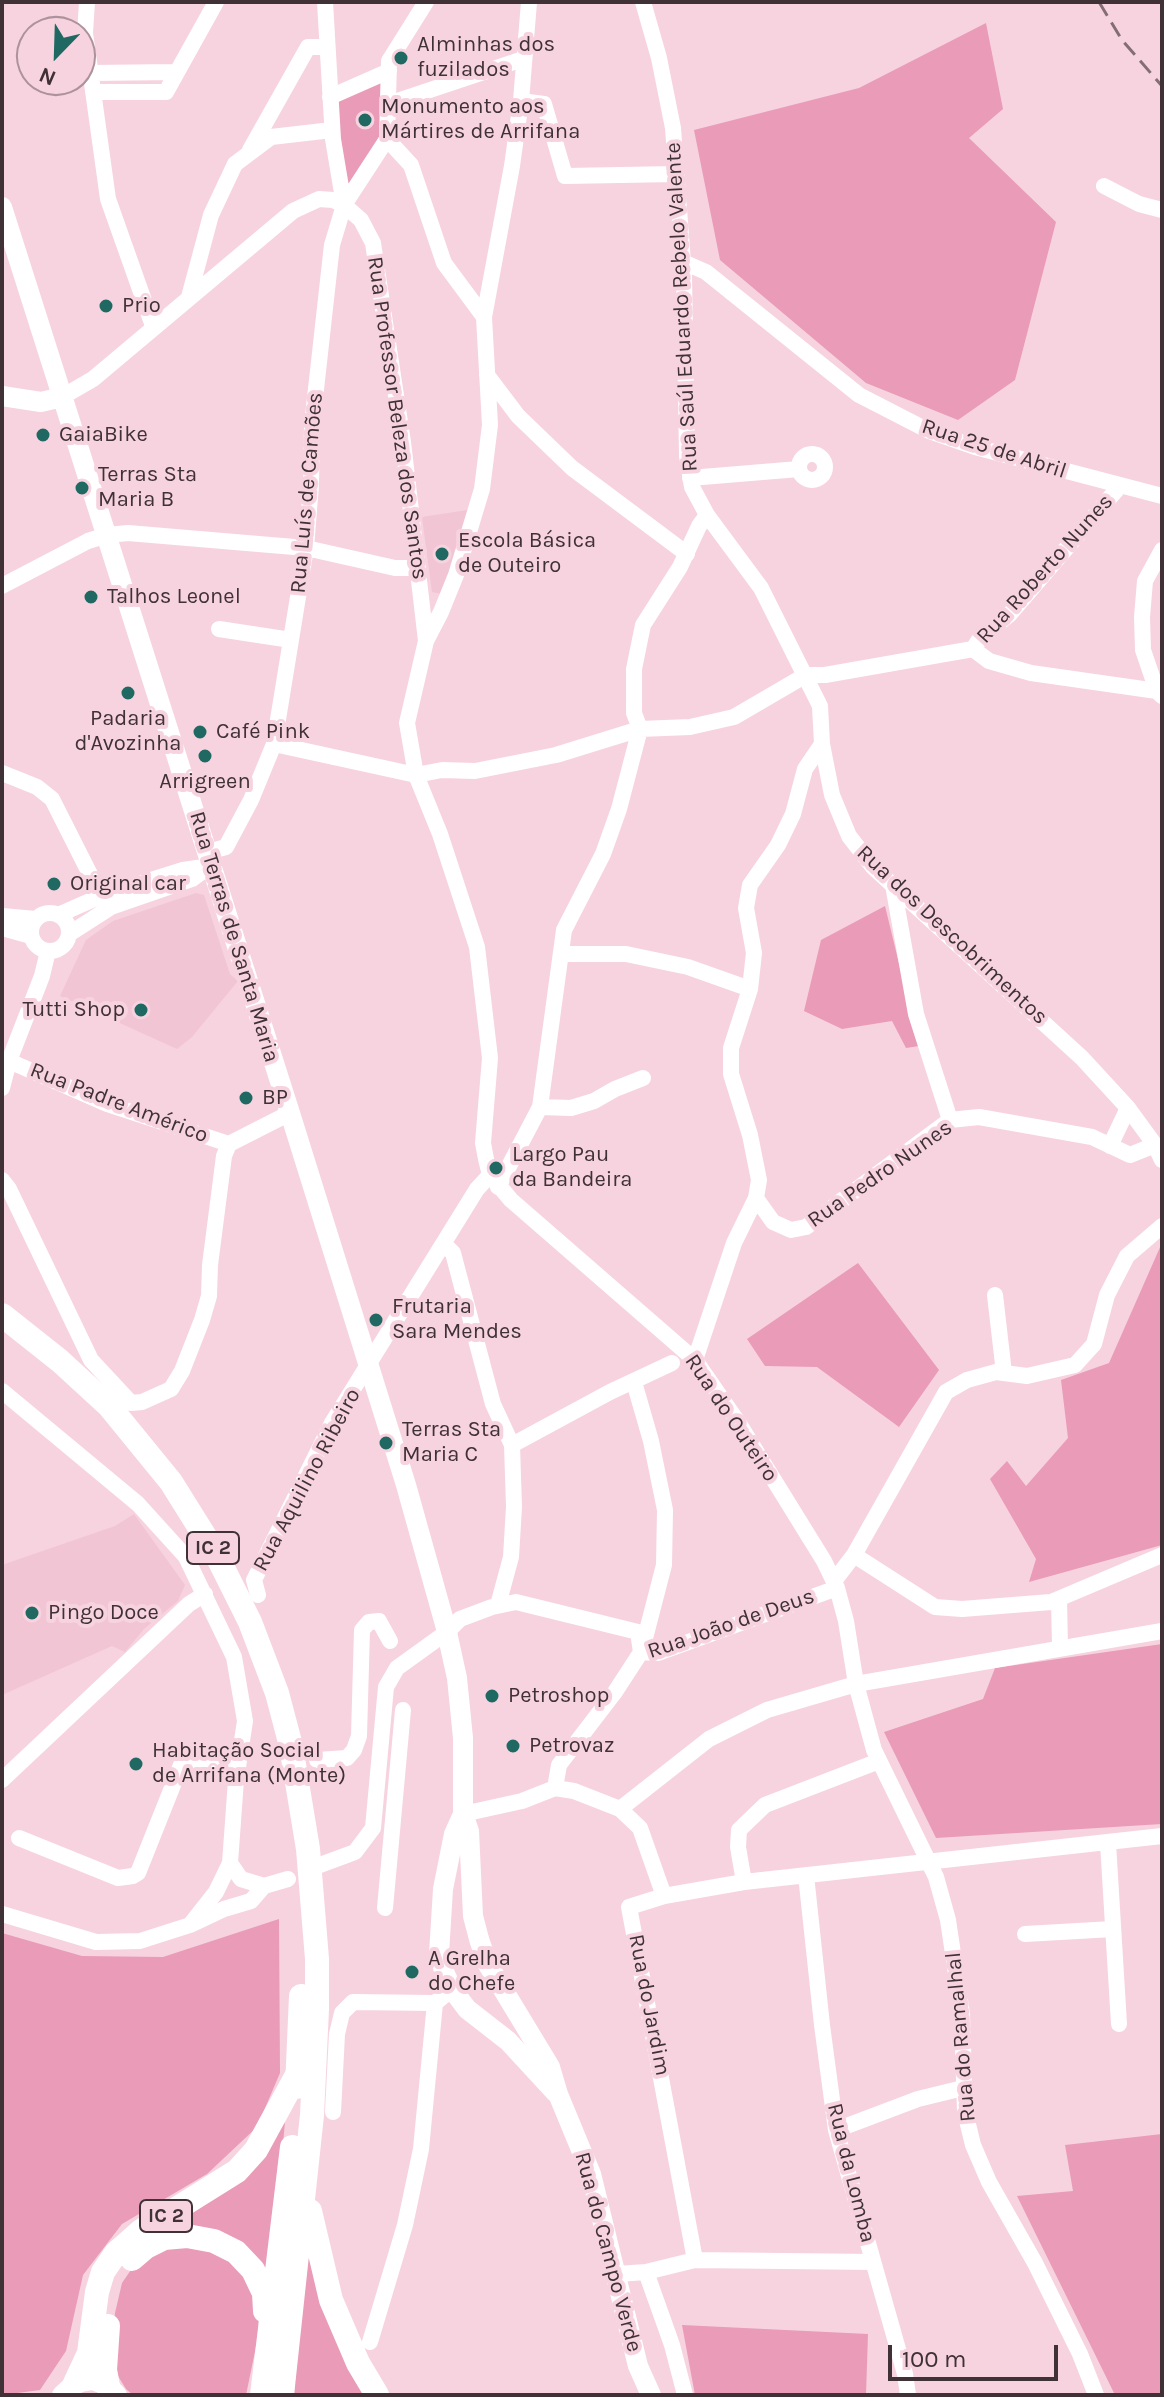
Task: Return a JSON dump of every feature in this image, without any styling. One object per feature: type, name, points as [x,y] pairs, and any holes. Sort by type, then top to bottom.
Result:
[{"type":"highway","name":"IC 2","points":[[2,1315],[60,1361],[109,1406],[171,1482],[216,1554],[250,1622],[277,1693],[291,1746],[310,1855],[300,1891],[297,2112],[268,2350],[272,2394]]},
{"type":"highway","name":"IC 2","points":[[2,1326],[55,1367],[135,1450],[164,1487],[209,1559],[243,1625],[270,1695],[310,1855]]},
{"type":"highway","name":"IC 2","points":[[272,2394],[305,2181],[312,2115],[317,1959],[300,1891]]},
{"type":"highway","name":"IC 2","points":[[68,2389],[89,2353],[100,2282],[116,2253],[141,2231],[237,2171],[256,2150],[298,2073]]},
{"type":"highway","points":[[305,2181],[316,2243],[331,2300],[358,2363],[377,2395]]},
{"type":"highway","points":[[112,2390],[105,2370],[108,2321],[116,2286],[126,2264],[146,2247],[164,2238],[187,2236],[214,2241],[236,2252],[253,2270],[264,2293],[268,2350]]},
{"type":"main road","name":"Rua Terras de Santa Maria","points":[[2,207],[290,1113],[447,1632],[457,1678],[463,1738],[463,1814]]},
{"type":"main road","points":[[2,396],[41,402],[62,397]]},
{"type":"main road","name":"Rua do Campo Verde","points":[[463,1814],[469,1831],[473,1916],[479,1939],[487,1963],[550,2067],[591,2174],[638,2366],[651,2395]]},
{"type":"main road","name":"Rua do Campo Verde","points":[[463,1814],[454,1834],[443,1889],[439,1954],[452,1989],[467,2009],[508,2041],[558,2094]]},
{"type":"main road","points":[[439,1954],[443,1942],[457,1930],[464,1930],[479,1939]]},
{"type":"main road","points":[[467,2009],[480,2013],[487,2011],[496,2003],[500,1985]]},
{"type":"main road","name":"Rua do Campo Verde","points":[[637,2395],[638,2366]]},
{"type":"main road","points":[[68,2389],[93,2380],[112,2390]]},
{"type":"street","points":[[96,92],[166,92],[216,2]]},
{"type":"street","points":[[325,2],[332,130],[344,205]]},
{"type":"street","points":[[344,205],[387,139],[389,61],[426,2]]},
{"type":"street","points":[[515,1153],[491,1174],[483,1143],[490,1058],[477,947],[440,834],[416,775],[407,723],[426,641],[456,575],[482,489],[490,425],[484,317],[510,179],[521,101],[529,2]]},
{"type":"street","name":"Rua Saúl Eduardo Rebelo Valente","points":[[643,2],[659,58],[673,128],[683,262],[687,456],[692,487],[707,515]]},
{"type":"street","points":[[249,151],[308,47],[323,47]]},
{"type":"street","points":[[388,104],[523,59]]},
{"type":"street","points":[[330,97],[389,71]]},
{"type":"street","points":[[96,73],[176,72]]},
{"type":"street","points":[[94,96],[108,199],[153,326]]},
{"type":"street","points":[[521,101],[544,104],[565,176],[676,174]]},
{"type":"street","points":[[189,297],[211,215],[235,164],[271,137],[332,130]]},
{"type":"street","points":[[387,139],[411,165],[444,263],[484,317]]},
{"type":"street","points":[[1104,186],[1139,204],[1162,210]]},
{"type":"street","points":[[62,397],[93,379],[293,211],[319,199],[344,205]]},
{"type":"street","name":"Rua Luís de Camões","points":[[69,934],[111,907],[192,879],[209,859],[226,847],[251,800],[274,744],[306,548],[312,425],[326,291],[332,245],[344,205]]},
{"type":"street","name":"Rua Professor Beleza dos Santos","points":[[344,205],[361,220],[373,243],[388,331],[426,641]]},
{"type":"street","name":"Rua 25 de Abril","points":[[683,262],[706,272],[859,395],[929,431],[975,447],[1162,496]]},
{"type":"street","points":[[486,374],[518,416],[572,468],[687,554]]},
{"type":"street","points":[[690,478],[799,469]]},
{"type":"street","name":"Rua Roberto Nunes","points":[[274,744],[416,775],[442,770],[475,771],[556,755],[640,729],[690,727],[734,717],[806,675],[825,675],[973,649],[981,637],[1009,615],[1119,487]]},
{"type":"street","points":[[643,1078],[571,1108],[540,1107],[564,930],[603,854],[640,729],[634,713],[634,669],[643,625],[707,515]]},
{"type":"street","name":"Rua dos Descobrimentos","points":[[707,515],[761,588],[820,706],[822,744],[832,795],[849,836],[873,867],[1082,1058],[1128,1108],[1160,1156]]},
{"type":"street","points":[[2,586],[88,541],[128,533],[306,548],[395,568],[418,568]]},
{"type":"street","points":[[1160,694],[1143,650],[1142,617],[1145,581],[1162,550]]},
{"type":"street","points":[[219,629],[291,640]]},
{"type":"street","points":[[973,649],[989,661],[1031,673],[1160,694]]},
{"type":"street","points":[[695,1360],[734,1243],[756,1198],[759,1180],[750,1135],[731,1074],[731,1048],[750,989],[754,953],[746,908],[750,885],[778,845],[793,814],[805,769],[822,744]]},
{"type":"street","points":[[2,773],[37,787],[52,799],[101,896]]},
{"type":"street","points":[[58,915],[101,896],[209,859]]},
{"type":"street","points":[[893,885],[916,1014],[950,1120]]},
{"type":"street","points":[[46,913],[58,915],[66,922],[69,934],[60,948],[48,951],[37,946],[34,928],[46,913]]},
{"type":"street","points":[[2,916],[34,928]]},
{"type":"street","points":[[2,928],[34,928]]},
{"type":"street","points":[[2,1088],[48,951]]},
{"type":"street","points":[[561,954],[626,954],[688,967],[750,989]]},
{"type":"street","name":"Rua Padre Américo","points":[[9,1061],[107,1104],[229,1144]]},
{"type":"street","name":"Rua Aquilino Ribeiro","points":[[258,1595],[254,1580],[332,1423],[477,1189],[515,1153],[540,1107]]},
{"type":"street","points":[[1110,1146],[1128,1108]]},
{"type":"street","points":[[2,1180],[91,1360],[131,1403],[142,1402],[171,1389],[182,1371],[202,1320],[209,1296],[224,1156],[229,1144],[290,1113]]},
{"type":"street","name":"Rua Pedro Nunes","points":[[756,1198],[773,1222],[791,1230],[806,1227],[950,1120],[979,1117],[1092,1137],[1130,1155],[1160,1156]]},
{"type":"street","name":"Rua do Outeiro","points":[[491,1174],[695,1360],[807,1532],[836,1585],[846,1621]]},
{"type":"street","points":[[836,1585],[946,1392],[967,1380],[996,1372],[1027,1376],[1075,1365],[1094,1344],[1107,1295],[1127,1256],[1162,1226]]},
{"type":"street","points":[[444,1244],[453,1253],[493,1404],[512,1445],[514,1507],[511,1557],[498,1605]]},
{"type":"street","points":[[995,1295],[1004,1373]]},
{"type":"street","points":[[362,1345],[383,1337]]},
{"type":"street","points":[[512,1445],[672,1363]]},
{"type":"street","points":[[634,1382],[651,1441],[665,1510],[664,1565],[641,1652]]},
{"type":"street","points":[[2,1391],[138,1504],[186,1557],[234,1657],[245,1721],[230,1863],[216,1892],[190,1925]]},
{"type":"street","points":[[854,1555],[935,1607],[962,1609],[1051,1602],[1162,1555]]},
{"type":"street","name":"Rua João de Deus","points":[[555,1788],[559,1765],[615,1692],[641,1652],[658,1653],[836,1585]]},
{"type":"street","points":[[2,1780],[189,1604],[205,1594]]},
{"type":"street","points":[[1059,1599],[1060,1647]]},
{"type":"street","points":[[310,1855],[355,1852],[373,1828],[386,1687],[397,1668],[460,1619],[516,1602],[638,1632],[641,1652]]},
{"type":"street","points":[[317,1760],[347,1758],[359,1736],[362,1630],[369,1622],[379,1621],[390,1641]]},
{"type":"street","name":"Rua do Ramalhal","points":[[846,1621],[856,1684],[869,1734],[936,1877],[952,1939],[962,2014],[963,2088],[969,2131],[981,2164],[1035,2263],[1080,2354],[1096,2395]]},
{"type":"street","points":[[620,1809],[709,1739],[767,1710],[856,1684],[1162,1631]]},
{"type":"street","points":[[385,1908],[403,1710]]},
{"type":"street","points":[[381,1745],[401,1746]]},
{"type":"street","points":[[354,1750],[378,1777]]},
{"type":"street","points":[[19,1838],[118,1878],[133,1876],[138,1873],[183,1760],[238,1765]]},
{"type":"street","points":[[744,1882],[738,1847],[739,1830],[765,1805],[879,1761]]},
{"type":"street","points":[[463,1814],[511,1804],[555,1788],[574,1791],[620,1809],[640,1828],[664,1896]]},
{"type":"street","name":"Rua do Jardim","points":[[695,2260],[629,1907],[664,1896],[744,1882],[1162,1836]]},
{"type":"street","points":[[1108,1843],[1119,2024]]},
{"type":"street","points":[[230,1863],[241,1879],[300,1891]]},
{"type":"street","name":"Rua da Lomba","points":[[617,2274],[646,2272],[695,2260],[873,2262],[836,2130],[806,1875]]},
{"type":"street","points":[[224,1909],[241,1879]]},
{"type":"street","points":[[2,1914],[96,1942],[140,1941],[251,1901],[264,1886]]},
{"type":"street","points":[[1025,1934],[1113,1929]]},
{"type":"street","points":[[333,2112],[337,2034],[342,2013],[353,2002],[435,2003],[452,1989]]},
{"type":"street","points":[[370,2342],[405,2225],[421,2149],[435,2003]]},
{"type":"street","points":[[836,2130],[918,2099],[963,2088]]},
{"type":"street","points":[[873,2262],[905,2374],[908,2395]]},
{"type":"street","points":[[646,2272],[672,2345],[685,2395]]},
{"type":"shaded area","points":[[986,23],[1003,109],[969,138],[1056,222],[1015,380],[958,420],[866,383],[720,260],[694,130],[859,88]]},
{"type":"shaded area","points":[[385,75],[383,139],[348,195],[334,98]]},
{"type":"shaded area","name":"Escola Básica de Outeiro","points":[[474,509],[442,594],[432,592],[422,517]]},
{"type":"shaded area","points":[[196,893],[204,895],[230,974],[238,981],[192,1037],[177,1049],[60,996],[86,940],[113,921]]},
{"type":"shaded area","points":[[885,906],[919,1046],[906,1048],[892,1021],[842,1029],[804,1011],[821,940]]},
{"type":"shaded area","points":[[1161,1245],[1162,1545],[1029,1582],[1036,1559],[990,1479],[1007,1461],[1026,1486],[1068,1438],[1061,1380],[1109,1363]]},
{"type":"shaded area","points":[[858,1263],[939,1370],[899,1427],[817,1367],[765,1366],[747,1339]]},
{"type":"shaded area","points":[[134,1514],[185,1585],[178,1601],[144,1629],[125,1652],[112,1646],[2,1695],[2,1565],[115,1526]]},
{"type":"shaded area","points":[[1162,1644],[1162,1824],[936,1838],[884,1732],[983,1699],[995,1668]]},
{"type":"shaded area","points":[[279,1919],[280,2073],[257,2127],[207,2174],[122,2224],[83,2275],[66,2351],[40,2390],[2,2395],[2,1933],[82,1956],[163,1957]]},
{"type":"shaded area","points":[[285,2122],[270,2287],[228,2237],[143,2240],[259,2161]]},
{"type":"shaded area","points":[[1162,2134],[1162,2395],[1115,2395],[1017,2196],[1073,2191],[1065,2145]]},
{"type":"shaded area","points":[[306,2235],[366,2395],[294,2395]]},
{"type":"shaded area","points":[[190,2241],[242,2264],[258,2306],[259,2332],[246,2395],[133,2395],[118,2376],[111,2351],[122,2283],[137,2261]]},
{"type":"shaded area","points":[[682,2325],[868,2334],[866,2395],[695,2395]]},
{"type":"railway","points":[[1099,2],[1122,40],[1162,86]]},
{"type":"place","name":"Alminhas dos fuzilados","points":[[401,58]]},
{"type":"place","name":"Monumento aos Mártires de Arrifana","points":[[365,120]]},
{"type":"place","name":"Prio","points":[[106,306]]},
{"type":"place","name":"GaiaBike","points":[[43,435]]},
{"type":"place","name":"Terras Stª Maria B","points":[[82,488]]},
{"type":"place","name":"Escola Básica de Outeiro","points":[[442,554]]},
{"type":"place","name":"Talhos Leonel","points":[[91,597]]},
{"type":"place","name":"Padaria d'Avozinha","points":[[128,693]]},
{"type":"place","name":"Café Pink","points":[[200,732]]},
{"type":"place","name":"Arrigreen","points":[[205,756]]},
{"type":"place","name":"Original car","points":[[54,884]]},
{"type":"place","name":"Tutti Shop","points":[[141,1010]]},
{"type":"place","name":"BP","points":[[246,1098]]},
{"type":"place","name":"Largo Pau da Bandeira","points":[[496,1168]]},
{"type":"place","name":"Frutaria Sara Mendes","points":[[376,1320]]},
{"type":"place","name":"Terras Stª Maria C","points":[[386,1443]]},
{"type":"place","name":"Pingo Doce","points":[[32,1613]]},
{"type":"place","name":"Petroshop","points":[[492,1696]]},
{"type":"place","name":"Petrovaz","points":[[513,1746]]},
{"type":"place","name":"Habitação Social de Arrifana (Monte)","points":[[136,1764]]},
{"type":"place","name":"A Grelha do Chefe","points":[[412,1972]]}]
